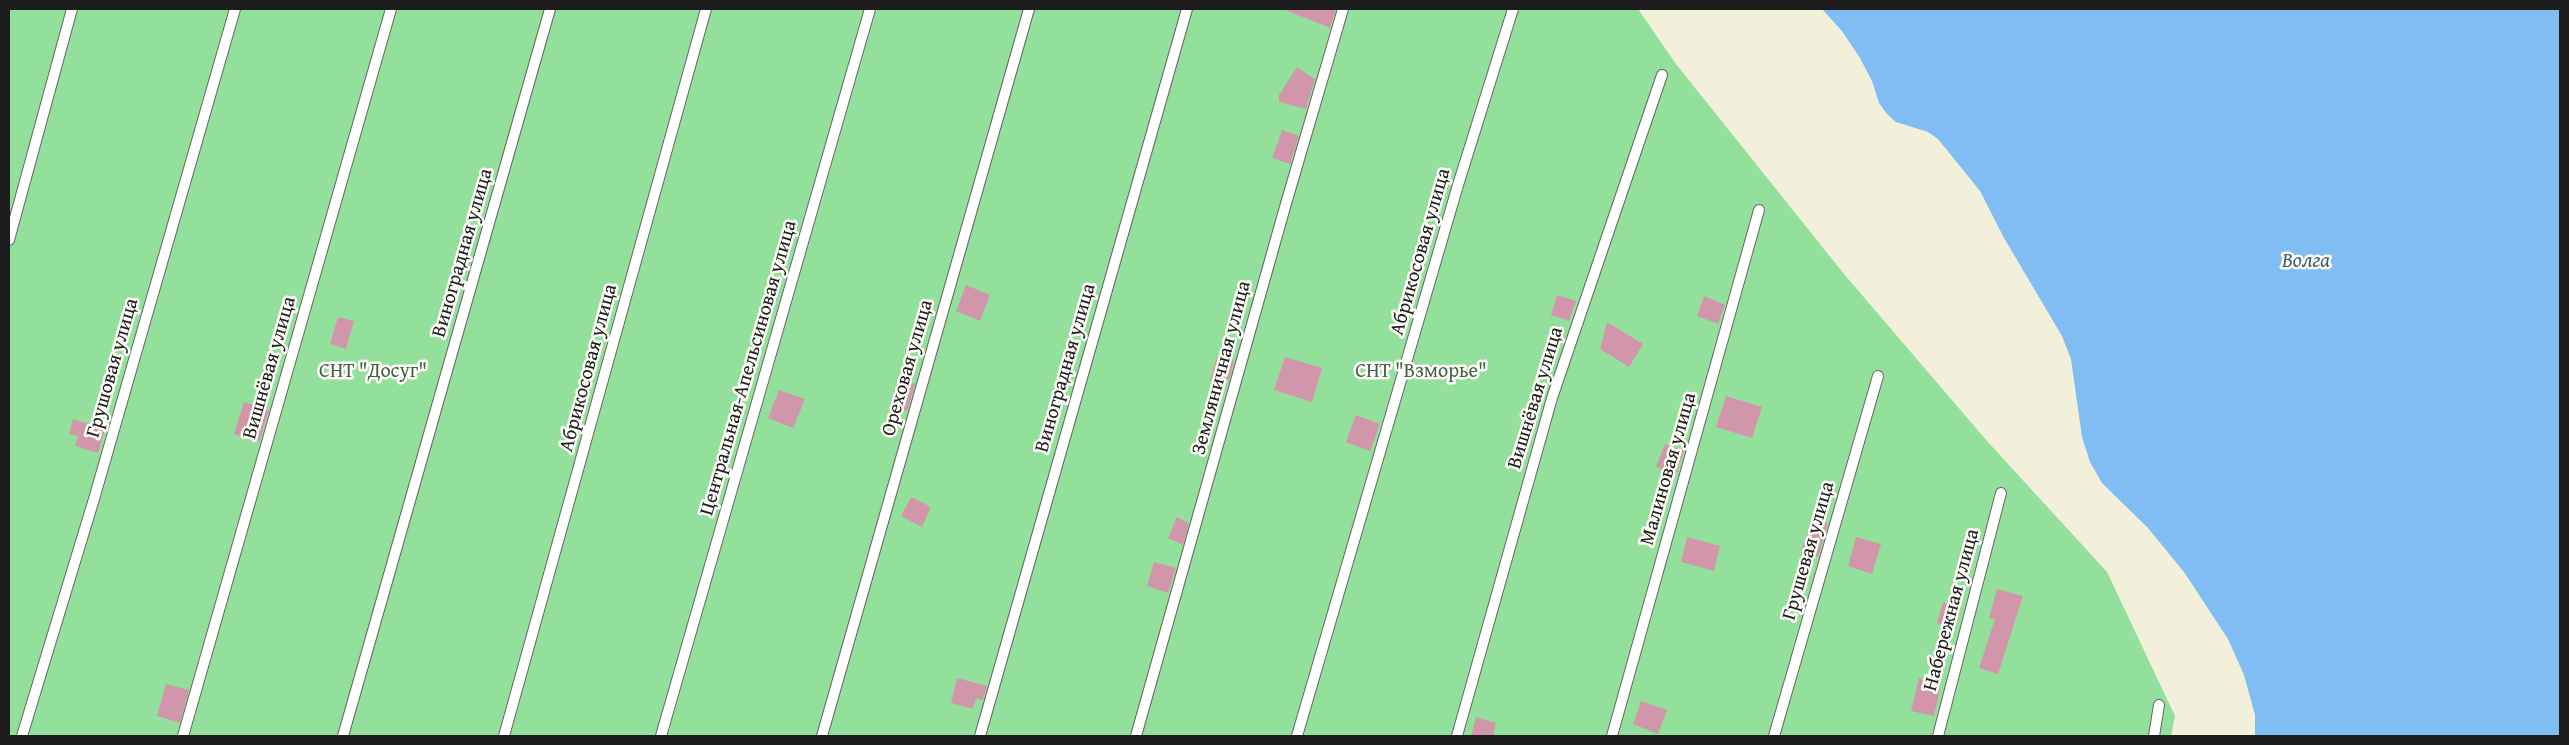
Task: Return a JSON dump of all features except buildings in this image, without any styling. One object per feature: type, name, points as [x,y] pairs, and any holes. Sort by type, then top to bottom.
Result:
[{"type":"lane","points":[[9,240],[72,9]]},
{"type":"lane","name":"Грушовая улица","points":[[22,736],[94,500],[235,9]]},
{"type":"lane","name":"Вишнёвая улица","points":[[183,736],[391,9]]},
{"type":"lane","name":"Виноградная улица","points":[[343,736],[550,9]]},
{"type":"lane","name":"Абрикосовая улица","points":[[504,736],[706,9]]},
{"type":"lane","name":"Центральная-Апельсиновая улица","points":[[661,736],[870,9]]},
{"type":"lane","name":"Ореховая улица","points":[[822,736],[1029,9]]},
{"type":"lane","name":"Виноградная улица","points":[[980,736],[1186,9]]},
{"type":"lane","name":"Земляничная улица","points":[[1136,736],[1285,206],[1343,9]]},
{"type":"lane","name":"Абрикосовая улица","points":[[1297,736],[1456,194],[1513,9]]},
{"type":"lane","name":"Вишнёвая улица","points":[[1457,736],[1552,398],[1662,76]]},
{"type":"lane","name":"Малиновая улица","points":[[1612,736],[1760,210]]},
{"type":"lane","name":"Грушевая улица","points":[[1774,736],[1878,376]]},
{"type":"lane","name":"Набережная улица","points":[[1938,736],[2001,493]]},
{"type":"lane","points":[[2154,736],[2159,705]]},
{"type":"green space","name":"СНТ \"Досуг\"","points":[[9,9],[866,9],[656,736],[9,736]]},
{"type":"green space","name":"СНТ \"Взморье\"","points":[[876,9],[1638,9],[1676,64],[1844,274],[1987,441],[2107,572],[2175,716],[2171,736],[667,736]]},
{"type":"water","name":"Волга","points":[[1822,9],[2560,9],[2560,736],[2255,736],[2255,715],[2244,675],[2228,639],[2184,572],[2148,528],[2102,483],[2090,462],[2082,437],[2071,359],[2062,336],[2004,238],[1980,191],[1938,139],[1928,132],[1896,122],[1887,114],[1879,103],[1872,81],[1860,58],[1842,31]]}]
